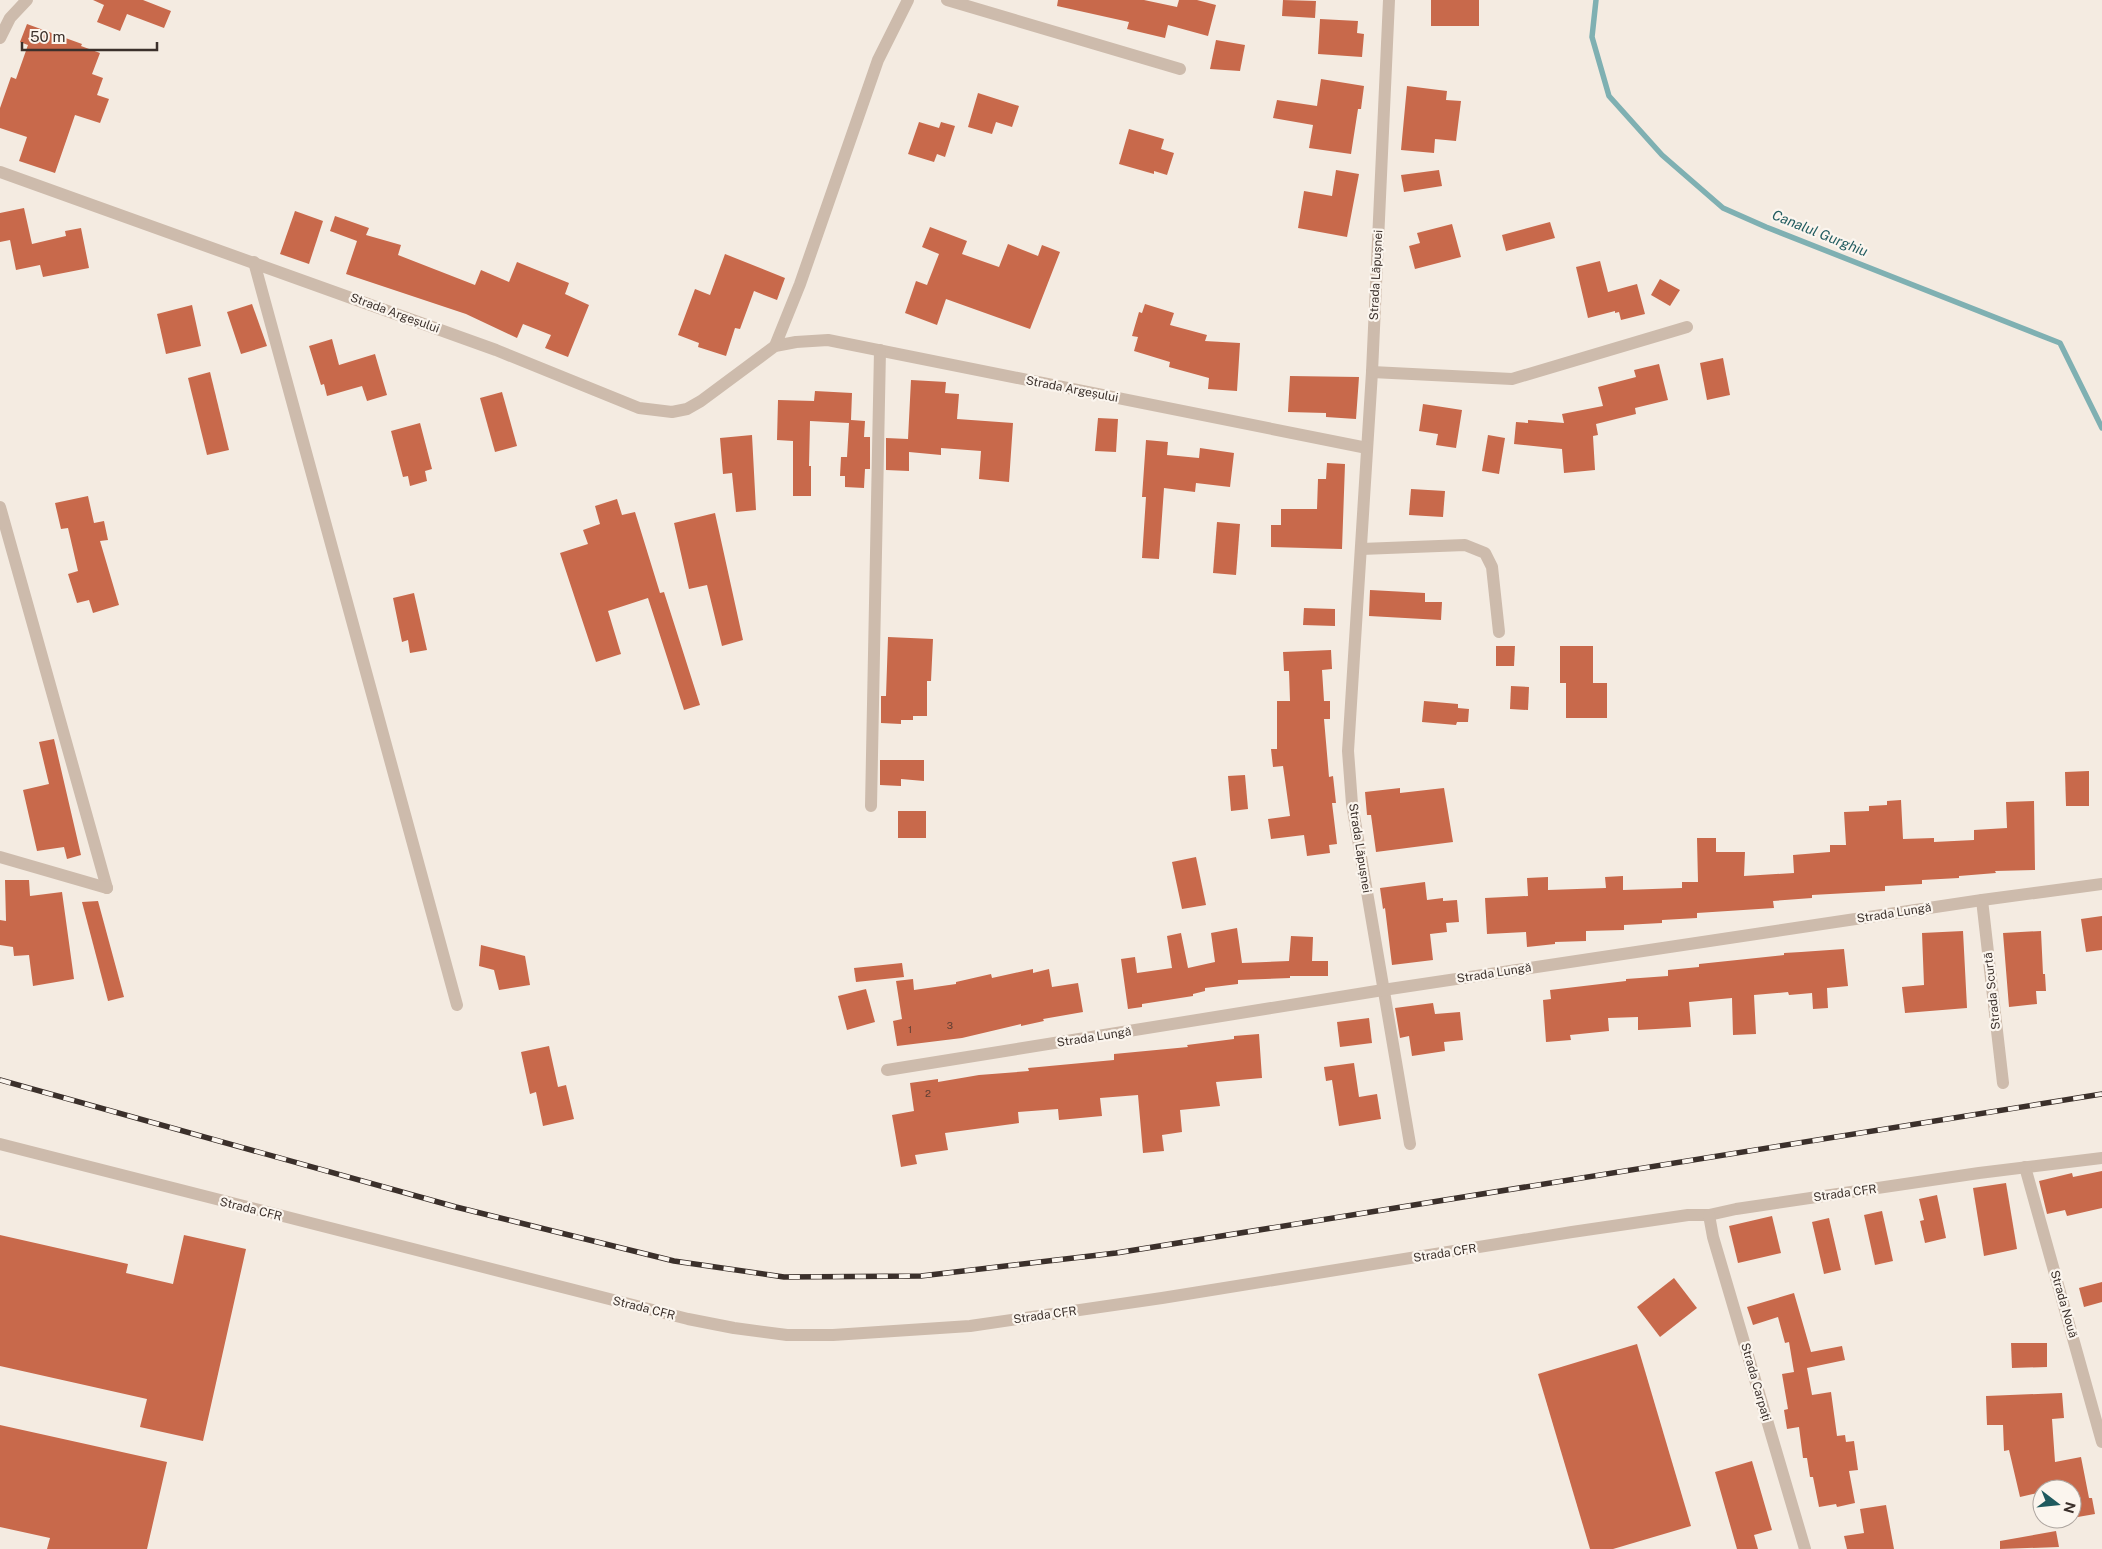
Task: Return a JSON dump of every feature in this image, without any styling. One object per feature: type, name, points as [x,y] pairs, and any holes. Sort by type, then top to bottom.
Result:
[{"type":"street","points":[[0,38],[10,18],[27,0]]},
{"type":"street","points":[[775,346],[800,284],[878,60],[908,0]]},
{"type":"street","points":[[947,0],[1180,69]]},
{"type":"street","name":"Strada Lăpușnei","points":[[1389,0],[1372,372],[1348,750],[1352,804],[1410,1144]]},
{"type":"street","name":"Strada Argeșului","points":[[0,172],[496,350],[639,408],[672,412],[687,409],[701,401],[775,346],[796,342],[828,340],[1367,448]]},
{"type":"street","points":[[254,262],[457,1005]]},
{"type":"street","points":[[1372,372],[1512,379],[1687,327]]},
{"type":"street","points":[[871,806],[880,350]]},
{"type":"street","points":[[0,506],[107,888],[0,857]]},
{"type":"street","points":[[1361,549],[1465,544],[1485,553],[1492,567],[1499,632]]},
{"type":"street","name":"Strada Lungă","points":[[887,1070],[1383,990],[1982,900],[2102,884]]},
{"type":"street","name":"Strada Scurtă","points":[[1982,900],[2003,1083]]},
{"type":"street","name":"Strada CFR","points":[[0,1144],[303,1223],[688,1319],[734,1328],[787,1335],[834,1335],[970,1326],[1172,1296],[1572,1232],[1688,1215],[1709,1215],[2025,1167],[2102,1158]]},
{"type":"street","name":"Strada Nouă","points":[[2025,1167],[2102,1442]]},
{"type":"street","name":"Strada Carpați","points":[[1709,1215],[1713,1237],[1805,1549]]},
{"type":"building","points":[[93,0],[143,0],[171,11],[164,28],[127,14],[120,31],[97,22],[104,5]]},
{"type":"building","points":[[1058,0],[1144,0],[1177,7],[1179,0],[1197,0],[1216,5],[1208,36],[1168,25],[1165,38],[1127,29],[1129,22],[1057,6]]},
{"type":"building","points":[[1283,0],[1316,1],[1315,18],[1282,16]]},
{"type":"building","points":[[1431,0],[1479,0],[1479,26],[1431,26]]},
{"type":"building","points":[[1320,19],[1358,21],[1357,33],[1364,34],[1362,57],[1318,54]]},
{"type":"building","points":[[27,24],[82,44],[81,46],[100,53],[92,74],[103,78],[97,95],[109,99],[100,123],[75,115],[55,173],[19,161],[27,137],[0,128],[0,108],[11,77],[16,79],[28,45],[20,42]]},
{"type":"building","points":[[1216,40],[1245,45],[1240,71],[1210,69]]},
{"type":"building","points":[[1321,79],[1364,86],[1361,109],[1358,109],[1351,154],[1309,148],[1313,125],[1273,118],[1277,100],[1317,106]]},
{"type":"building","points":[[1407,86],[1447,91],[1446,100],[1461,101],[1456,141],[1435,139],[1434,153],[1401,150]]},
{"type":"building","points":[[978,93],[1019,106],[1012,127],[996,122],[992,134],[968,127]]},
{"type":"building","points":[[919,122],[939,128],[941,122],[955,126],[945,157],[937,154],[934,162],[908,154]]},
{"type":"building","points":[[1129,129],[1164,139],[1161,149],[1174,153],[1167,175],[1154,171],[1154,174],[1119,164]]},
{"type":"building","points":[[1336,170],[1359,174],[1347,237],[1298,228],[1304,191],[1332,196]]},
{"type":"building","points":[[1439,170],[1442,186],[1404,192],[1401,175]]},
{"type":"building","points":[[24,208],[32,244],[66,236],[65,231],[81,228],[89,268],[43,277],[40,265],[16,270],[10,240],[0,242],[0,213]]},
{"type":"building","points":[[295,211],[323,221],[309,264],[280,254]]},
{"type":"building","points":[[335,216],[369,228],[366,235],[401,245],[398,255],[475,285],[481,270],[509,282],[517,262],[569,283],[565,294],[589,305],[568,357],[545,348],[551,335],[523,324],[517,338],[466,314],[346,274],[357,241],[330,231]]},
{"type":"building","points":[[1550,222],[1555,238],[1506,251],[1502,235]]},
{"type":"building","points":[[1452,224],[1461,257],[1415,269],[1409,246],[1420,243],[1417,233]]},
{"type":"building","points":[[930,227],[967,241],[962,254],[999,267],[1008,244],[1038,256],[1042,245],[1060,252],[1030,329],[946,299],[937,325],[905,313],[916,281],[927,285],[939,254],[922,247]]},
{"type":"building","points":[[725,254],[785,278],[777,300],[754,291],[740,329],[735,328],[726,356],[698,347],[699,343],[678,335],[695,289],[710,295]]},
{"type":"building","points":[[1600,261],[1608,292],[1637,284],[1645,314],[1621,320],[1619,312],[1615,313],[1615,311],[1588,318],[1576,267]]},
{"type":"building","points":[[1660,279],[1680,290],[1670,306],[1651,295]]},
{"type":"building","points":[[252,304],[267,346],[241,354],[227,312]]},
{"type":"building","points":[[1145,304],[1174,313],[1170,325],[1207,335],[1205,341],[1240,343],[1237,391],[1208,389],[1209,378],[1169,367],[1170,362],[1134,351],[1138,337],[1132,336],[1139,312],[1142,313]]},
{"type":"building","points":[[192,305],[201,346],[166,354],[157,314]]},
{"type":"building","points":[[332,339],[339,365],[375,354],[387,395],[367,401],[362,386],[327,396],[324,384],[321,385],[309,346]]},
{"type":"building","points":[[1723,358],[1730,395],[1707,400],[1700,363]]},
{"type":"building","points":[[1659,364],[1668,400],[1635,408],[1636,414],[1596,424],[1598,435],[1593,436],[1595,470],[1564,473],[1562,449],[1514,444],[1516,422],[1528,423],[1528,420],[1564,423],[1562,414],[1603,406],[1598,387],[1636,377],[1634,370]]},
{"type":"building","points":[[210,372],[229,450],[207,455],[188,378]]},
{"type":"building","points":[[1290,376],[1359,377],[1356,419],[1326,417],[1326,413],[1288,412]]},
{"type":"building","points":[[911,380],[946,382],[945,393],[959,394],[957,419],[1013,423],[1009,482],[979,479],[981,451],[941,448],[941,455],[909,452],[909,471],[886,470],[886,438],[908,439]]},
{"type":"building","points":[[815,391],[852,393],[851,420],[865,421],[864,437],[870,437],[870,469],[865,469],[864,488],[845,487],[845,476],[840,476],[841,457],[847,457],[849,423],[810,421],[809,466],[811,466],[811,496],[793,496],[793,441],[777,440],[778,400],[814,401]]},
{"type":"building","points":[[502,392],[517,446],[495,452],[480,398]]},
{"type":"building","points":[[1423,404],[1462,410],[1456,448],[1436,445],[1438,434],[1419,431]]},
{"type":"building","points":[[1098,418],[1118,419],[1116,452],[1095,451]]},
{"type":"building","points":[[420,423],[432,469],[425,471],[427,481],[410,486],[408,476],[403,477],[391,431]]},
{"type":"building","points":[[752,435],[756,510],[736,512],[732,473],[723,474],[720,438]]},
{"type":"building","points":[[1488,435],[1505,438],[1499,474],[1482,471]]},
{"type":"building","points":[[1146,440],[1168,442],[1167,455],[1199,458],[1200,448],[1234,453],[1230,487],[1196,483],[1195,492],[1164,488],[1159,559],[1142,558],[1146,497],[1142,497]]},
{"type":"building","points":[[1327,463],[1345,464],[1342,549],[1271,547],[1271,525],[1281,525],[1281,509],[1317,509],[1318,479],[1326,479]]},
{"type":"building","points":[[1411,489],[1445,491],[1443,517],[1409,515]]},
{"type":"building","points":[[88,496],[94,523],[104,521],[108,540],[100,541],[119,605],[93,613],[89,600],[77,603],[68,574],[78,571],[68,528],[61,529],[55,503]]},
{"type":"building","points":[[617,499],[622,515],[635,512],[660,593],[664,592],[700,705],[684,710],[648,598],[608,611],[621,654],[596,662],[560,553],[588,544],[583,530],[600,524],[595,506]]},
{"type":"building","points":[[715,513],[743,640],[722,646],[707,585],[689,589],[674,523]]},
{"type":"building","points":[[1217,522],[1240,524],[1236,575],[1213,573]]},
{"type":"building","points":[[1370,590],[1425,593],[1425,602],[1442,602],[1441,620],[1369,616]]},
{"type":"building","points":[[414,593],[427,650],[410,653],[408,640],[402,642],[393,598]]},
{"type":"building","points":[[1304,608],[1335,609],[1335,626],[1303,625]]},
{"type":"building","points":[[888,637],[933,639],[931,681],[927,681],[927,716],[913,716],[913,720],[901,720],[901,724],[881,723],[881,696],[886,696]]},
{"type":"building","points":[[1496,646],[1515,646],[1514,666],[1496,666]]},
{"type":"building","points":[[1560,646],[1593,646],[1593,683],[1607,683],[1607,718],[1566,718],[1566,683],[1560,683]]},
{"type":"building","points":[[1331,650],[1332,669],[1322,670],[1324,701],[1330,701],[1330,719],[1324,719],[1329,777],[1333,776],[1336,803],[1332,803],[1337,844],[1329,845],[1330,853],[1307,856],[1304,835],[1271,839],[1268,819],[1290,816],[1283,766],[1273,767],[1271,749],[1277,749],[1277,701],[1290,701],[1289,671],[1284,671],[1283,652]]},
{"type":"building","points":[[1511,686],[1529,687],[1528,710],[1510,709]]},
{"type":"building","points":[[1424,701],[1458,704],[1458,708],[1469,709],[1468,722],[1457,722],[1456,725],[1422,722]]},
{"type":"building","points":[[54,739],[81,855],[67,859],[64,847],[37,851],[23,790],[49,784],[39,742]]},
{"type":"building","points":[[880,760],[924,760],[924,781],[901,779],[901,786],[880,785]]},
{"type":"building","points":[[2089,771],[2089,806],[2066,806],[2065,772]]},
{"type":"building","points":[[1245,775],[1248,809],[1231,811],[1228,776]]},
{"type":"building","points":[[1400,788],[1400,793],[1444,788],[1453,842],[1376,852],[1371,815],[1367,815],[1365,792]]},
{"type":"building","points":[[1901,800],[1903,839],[1934,838],[1934,842],[1974,840],[1974,830],[2007,828],[2006,802],[2034,801],[2035,870],[1995,871],[1996,873],[1959,876],[1959,878],[1922,880],[1922,884],[1885,886],[1885,891],[1812,895],[1812,898],[1773,901],[1774,908],[1697,913],[1697,918],[1662,920],[1662,923],[1624,925],[1624,930],[1586,931],[1586,941],[1555,942],[1555,944],[1527,947],[1526,932],[1487,934],[1485,898],[1528,896],[1527,878],[1548,877],[1548,890],[1606,888],[1605,877],[1623,876],[1623,890],[1682,888],[1682,882],[1698,882],[1697,838],[1716,838],[1716,852],[1745,852],[1744,876],[1794,873],[1793,855],[1830,852],[1830,845],[1846,845],[1844,812],[1869,811],[1869,806],[1887,805],[1887,801]]},
{"type":"building","points":[[898,811],[926,811],[926,838],[898,838]]},
{"type":"building","points":[[1196,857],[1206,905],[1182,909],[1172,862]]},
{"type":"building","points":[[5,880],[29,880],[30,896],[62,892],[74,979],[33,986],[29,955],[14,956],[13,947],[0,945],[0,920],[6,921]]},
{"type":"building","points":[[1425,882],[1427,900],[1443,898],[1443,901],[1457,900],[1459,922],[1446,923],[1447,932],[1430,934],[1433,960],[1392,965],[1385,908],[1383,909],[1380,888]]},
{"type":"building","points":[[98,901],[124,997],[108,1001],[82,902]]},
{"type":"building","points":[[2102,916],[2102,950],[2086,952],[2081,919]]},
{"type":"building","points":[[1237,928],[1242,963],[1289,961],[1291,936],[1313,937],[1312,961],[1328,961],[1328,976],[1290,976],[1290,978],[1238,980],[1238,984],[1205,988],[1205,991],[1193,994],[1193,996],[1142,1004],[1142,1007],[1128,1009],[1121,959],[1135,957],[1137,973],[1172,968],[1167,936],[1181,933],[1188,968],[1215,962],[1211,933]]},
{"type":"building","points":[[1963,931],[1967,1008],[1905,1013],[1902,987],[1924,985],[1922,933]]},
{"type":"building","points":[[2041,931],[2043,974],[2045,974],[2046,991],[2036,991],[2037,1004],[2009,1007],[2003,933]]},
{"type":"building","points":[[481,945],[525,956],[530,985],[499,990],[494,970],[479,966]]},
{"type":"building","points":[[1844,949],[1848,986],[1827,988],[1828,1008],[1813,1009],[1812,993],[1789,995],[1788,992],[1754,995],[1756,1034],[1733,1035],[1732,998],[1689,1002],[1691,1027],[1638,1030],[1638,1017],[1608,1018],[1609,1031],[1570,1035],[1571,1040],[1546,1042],[1543,1000],[1551,999],[1550,990],[1626,981],[1626,979],[1668,976],[1668,970],[1699,967],[1699,964],[1784,955],[1784,953]]},
{"type":"building","points":[[902,963],[904,977],[856,982],[854,968]]},
{"type":"building","points":[[1033,969],[1033,973],[1049,969],[1052,987],[1078,983],[1083,1012],[1043,1019],[1044,1021],[1021,1026],[1021,1024],[962,1038],[897,1046],[893,1021],[902,1019],[896,981],[913,979],[914,990],[956,984],[956,982],[991,974],[992,978]]},
{"type":"building","points":[[866,989],[875,1022],[847,1030],[838,996]]},
{"type":"building","points":[[1433,1003],[1435,1014],[1460,1012],[1463,1040],[1444,1042],[1445,1051],[1412,1056],[1409,1036],[1400,1038],[1395,1008]]},
{"type":"building","points":[[1369,1018],[1372,1043],[1340,1047],[1337,1022]]},
{"type":"building","points":[[1259,1034],[1262,1078],[1216,1082],[1220,1106],[1180,1110],[1182,1132],[1162,1135],[1164,1151],[1143,1153],[1138,1095],[1100,1098],[1102,1116],[1059,1120],[1058,1109],[1018,1112],[1019,1123],[945,1133],[948,1150],[915,1155],[917,1164],[901,1167],[892,1115],[914,1111],[910,1083],[938,1079],[938,1082],[979,1075],[1029,1071],[1028,1068],[1114,1060],[1114,1054],[1188,1047],[1187,1045],[1234,1039],[1234,1036]]},
{"type":"building","points":[[549,1046],[558,1087],[566,1085],[574,1119],[543,1126],[536,1092],[530,1094],[521,1052]]},
{"type":"building","points":[[1354,1063],[1359,1097],[1377,1094],[1381,1119],[1339,1126],[1332,1080],[1326,1081],[1324,1067]]},
{"type":"building","points":[[2102,1171],[2102,1208],[2067,1216],[2065,1210],[2047,1214],[2039,1181],[2072,1173],[2073,1177]]},
{"type":"building","points":[[2006,1183],[2017,1249],[1984,1256],[1973,1188]]},
{"type":"building","points":[[1937,1195],[1946,1238],[1925,1243],[1920,1221],[1924,1220],[1919,1199]]},
{"type":"building","points":[[1882,1211],[1893,1261],[1875,1265],[1864,1215]]},
{"type":"building","points":[[1772,1216],[1781,1253],[1738,1263],[1729,1226]]},
{"type":"building","points":[[1829,1218],[1841,1270],[1824,1274],[1812,1222]]},
{"type":"building","points":[[0,1235],[128,1264],[126,1273],[173,1284],[184,1235],[246,1249],[203,1441],[140,1427],[147,1399],[0,1366]]},
{"type":"building","points":[[1674,1278],[1697,1308],[1660,1337],[1637,1307]]},
{"type":"building","points":[[2102,1282],[2102,1302],[2084,1307],[2079,1288]]},
{"type":"building","points":[[1794,1293],[1811,1352],[1842,1346],[1845,1360],[1807,1368],[1812,1395],[1831,1392],[1837,1436],[1845,1435],[1846,1442],[1854,1441],[1858,1470],[1849,1471],[1855,1503],[1837,1507],[1836,1504],[1819,1507],[1813,1477],[1810,1477],[1807,1458],[1803,1458],[1799,1427],[1787,1429],[1784,1410],[1788,1409],[1782,1374],[1794,1372],[1789,1342],[1785,1343],[1778,1317],[1753,1325],[1747,1307]]},
{"type":"building","points":[[2011,1343],[2047,1343],[2047,1367],[2012,1368]]},
{"type":"building","points":[[1637,1344],[1691,1526],[1613,1549],[1590,1549],[1538,1374]]},
{"type":"building","points":[[2062,1393],[2064,1418],[2052,1419],[2055,1462],[2081,1457],[2089,1498],[2092,1498],[2095,1514],[2082,1516],[2082,1479],[2032,1479],[2032,1494],[2020,1497],[2009,1450],[2004,1451],[2003,1425],[1987,1425],[1986,1396]]},
{"type":"building","points":[[0,1425],[167,1462],[147,1549],[47,1549],[50,1538],[0,1527]]},
{"type":"building","points":[[1752,1461],[1772,1530],[1754,1535],[1758,1549],[1737,1549],[1715,1472]]},
{"type":"building","points":[[1886,1505],[1894,1549],[1847,1549],[1844,1536],[1864,1533],[1860,1509]]},
{"type":"building","points":[[2056,1531],[2059,1547],[2000,1549],[2000,1541]]},
{"type":"waterway","name":"Canalul Gurghiu","points":[[1596,0],[1592,37],[1609,96],[1662,155],[1723,208],[1766,227],[2060,343],[2102,428]]},
{"type":"railway","points":[[0,1080],[456,1207],[674,1261],[784,1277],[921,1276],[1116,1253],[2102,1094]]}]
